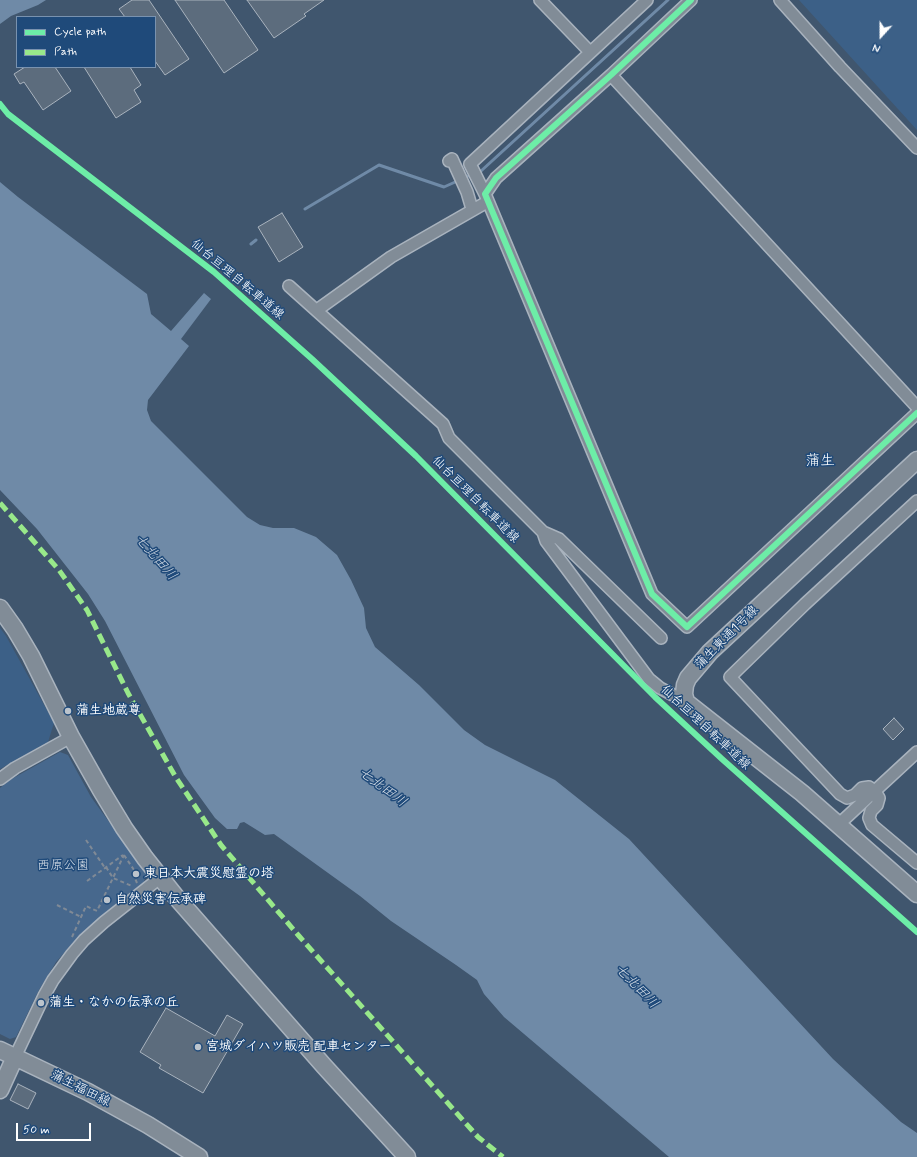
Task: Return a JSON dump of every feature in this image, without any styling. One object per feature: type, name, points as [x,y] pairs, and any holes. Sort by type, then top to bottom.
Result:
[{"type":"street","points":[[540,0],[590,52]]},
{"type":"street","points":[[647,0],[470,164],[481,200],[652,594],[687,627],[917,413]]},
{"type":"street","points":[[317,310],[391,257],[481,200],[496,178],[611,75],[691,0]]},
{"type":"street","points":[[780,0],[840,67],[917,148]]},
{"type":"street","points":[[611,75],[917,407]]},
{"type":"street","points":[[452,164],[467,192],[481,200]]},
{"type":"street","points":[[289,286],[443,424],[449,438],[543,532],[559,539],[661,638]]},
{"type":"street","name":"蒲生東通1号線","points":[[686,702],[684,694],[685,685],[688,678],[710,652],[917,460]]},
{"type":"street","points":[[917,501],[805,604],[730,677],[840,794],[847,798],[855,795],[862,788],[869,787],[875,791],[879,798],[877,805],[871,811],[869,818],[872,825],[917,863]]},
{"type":"street","points":[[543,532],[546,541],[649,679],[660,688],[686,702],[802,793],[917,894]]},
{"type":"street","points":[[0,608],[15,629],[31,656],[71,737],[101,790],[124,828],[160,877],[406,1157]]},
{"type":"street","points":[[0,778],[71,737]]},
{"type":"street","points":[[838,825],[917,752]]},
{"type":"street","points":[[0,1090],[44,996],[53,980],[72,954],[84,940],[104,922],[160,877]]},
{"type":"street","name":"蒲生福田線","points":[[0,1050],[88,1092],[148,1125],[199,1157]]},
{"type":"path","points":[[86,840],[113,878],[132,887],[138,882],[134,876],[134,870],[124,855]]},
{"type":"path","points":[[87,881],[128,852]]},
{"type":"path","points":[[69,943],[86,906],[97,911],[124,855]]},
{"type":"path","points":[[57,905],[81,917]]},
{"type":"shaded area","points":[[799,0],[917,0],[917,130]]},
{"type":"shaded area","points":[[0,628],[6,636],[54,723],[48,742],[0,769]]},
{"type":"green space","name":"西原公園","points":[[60,752],[68,755],[91,797],[146,873],[144,882],[107,911],[78,937],[56,962],[39,990],[16,1037],[10,1039],[0,1034],[0,788],[10,780]]},
{"type":"water","points":[[0,0],[46,0],[38,5],[11,16],[0,24]]},
{"type":"water","name":"七北田川","points":[[0,182],[147,294],[151,314],[171,331],[204,293],[211,299],[181,339],[189,346],[148,400],[147,410],[151,421],[247,517],[260,525],[273,528],[294,528],[316,537],[337,555],[364,608],[366,628],[375,647],[419,685],[464,730],[485,745],[555,780],[629,839],[833,1059],[901,1122],[917,1133],[917,1157],[669,1157],[504,1017],[484,994],[477,980],[391,921],[360,896],[274,834],[265,835],[244,822],[240,823],[237,829],[227,829],[215,818],[184,775],[105,621],[88,594],[37,529],[0,490]]},
{"type":"building","points":[[132,0],[149,0],[189,59],[165,75],[156,62],[156,16],[124,16],[119,9]]},
{"type":"building","points":[[175,0],[224,0],[258,50],[224,73]]},
{"type":"building","points":[[247,0],[324,0],[304,14],[306,16],[274,38]]},
{"type":"building","points":[[23,68],[56,68],[71,91],[43,110],[24,82],[20,84],[14,74]]},
{"type":"building","points":[[85,68],[131,68],[141,85],[134,90],[141,102],[116,118]]},
{"type":"building","points":[[282,213],[303,247],[279,262],[258,227]]},
{"type":"building","points":[[894,718],[904,729],[893,740],[883,729]]},
{"type":"building","points":[[166,1008],[215,1036],[227,1015],[243,1024],[203,1093],[159,1068],[161,1065],[140,1052]]},
{"type":"building","points":[[18,1084],[36,1093],[28,1109],[10,1100]]},
{"type":"waterway","points":[[478,172],[481,171],[668,0]]},
{"type":"waterway","points":[[305,209],[379,165],[444,187],[473,174]]},
{"type":"waterway","points":[[251,244],[256,240]]},
{"type":"marked path","points":[[0,503],[59,570],[87,610],[128,693],[175,776],[221,845],[299,936],[478,1137],[503,1157]]},
{"type":"cycle path","points":[[691,0],[611,75],[496,178],[485,194],[652,594],[687,627],[917,413]]},
{"type":"cycle path","name":"仙台亘理自転車道線","points":[[0,104],[8,114],[214,272],[312,359],[416,456],[655,697],[722,759],[917,932]]},
{"type":"place","name":"蒲生地蔵尊","points":[[68,711]]},
{"type":"place","name":"東日本大震災慰霊の塔","points":[[136,874]]},
{"type":"place","name":"自然災害伝承碑","points":[[107,900]]},
{"type":"place","name":"蒲生・なかの伝承の丘","points":[[41,1003]]},
{"type":"place","name":"宮城ダイハツ販売 配車センター","points":[[198,1047]]},
{"type":"district","name":"蒲生","points":[[820,462]]}]
